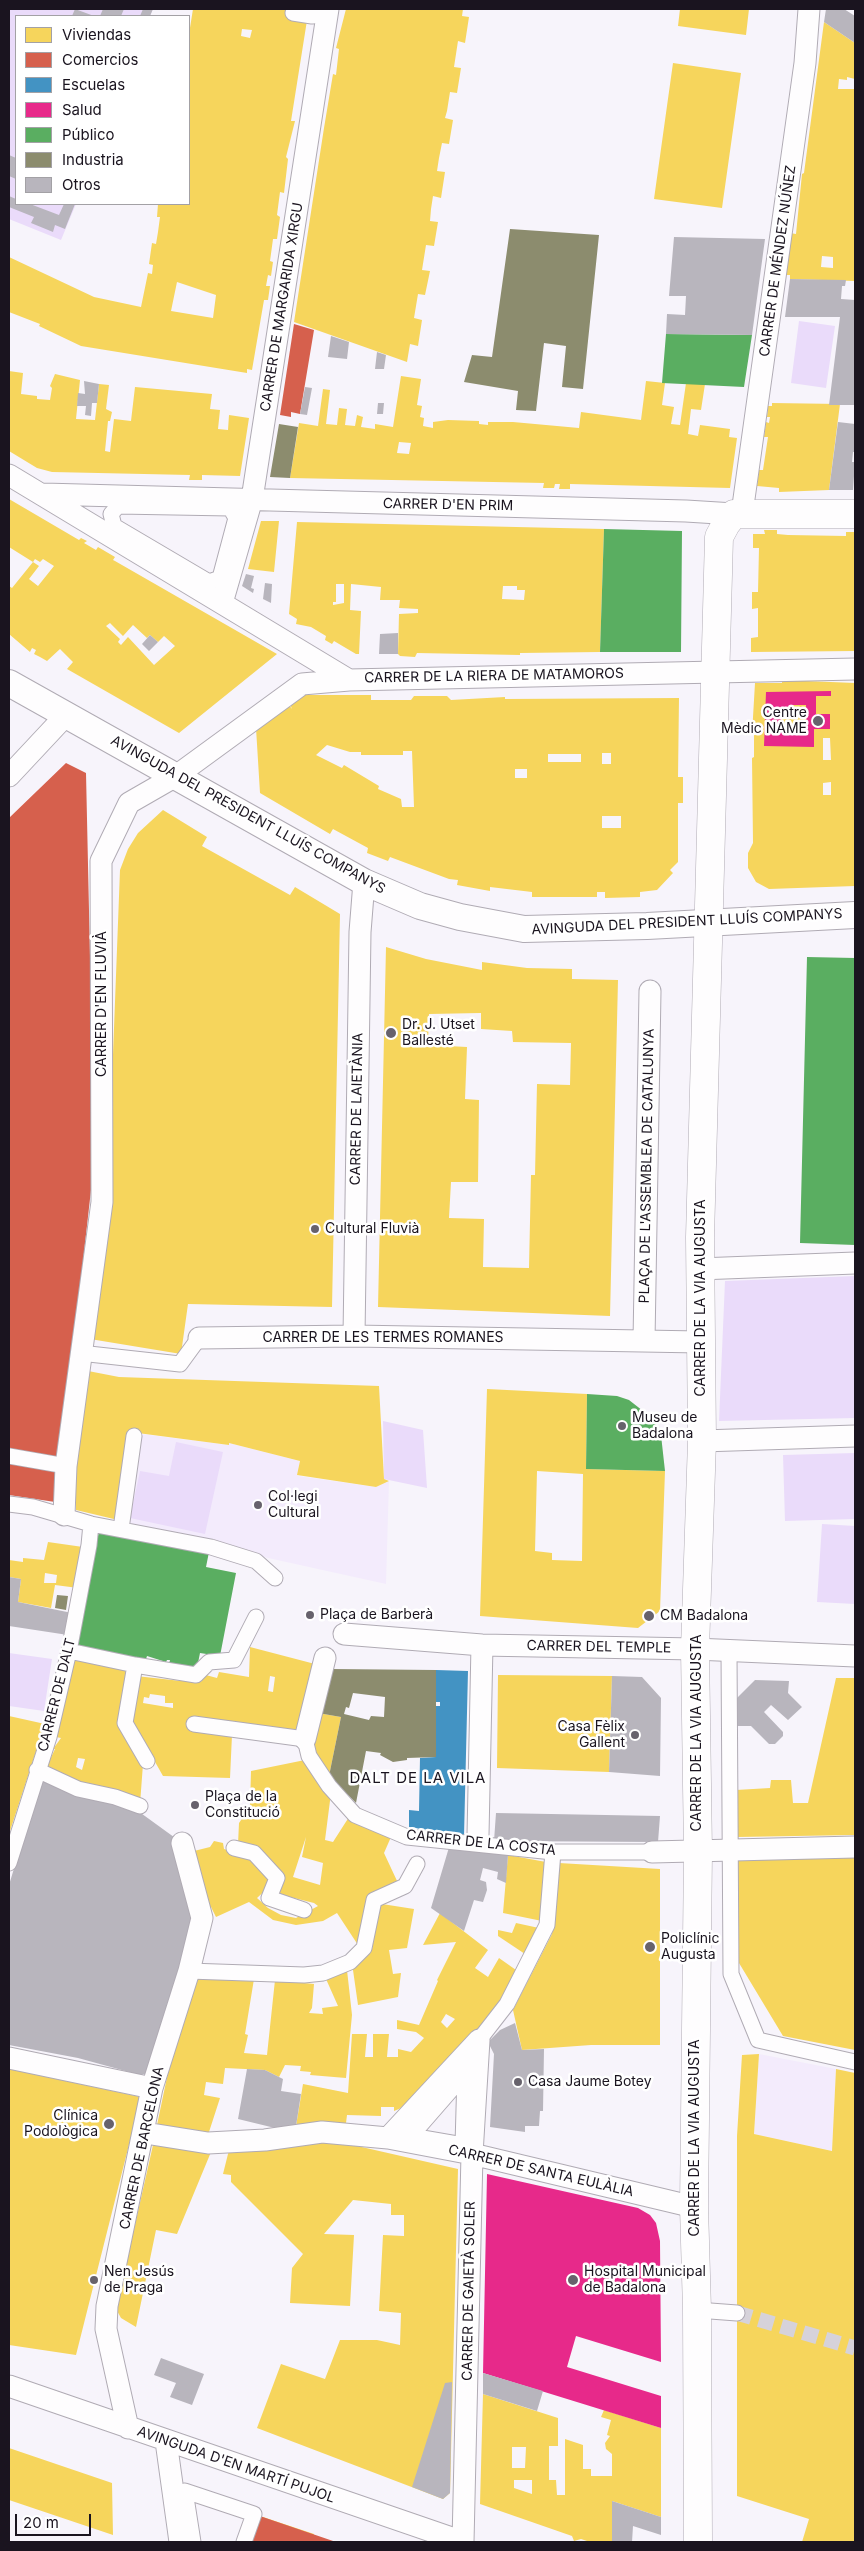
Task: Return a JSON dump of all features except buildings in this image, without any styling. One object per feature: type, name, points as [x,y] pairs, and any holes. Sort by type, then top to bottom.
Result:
[{"type":"main road","name":"CARRER D'EN PRIM","points":[[738,514],[855,514]]},
{"type":"main road","name":"CARRER DE LA VIA AUGUSTA","points":[[698,2542],[697,2310],[694,2207],[698,1852],[695,1649],[702,1441],[700,1269],[719,537],[726,524],[738,514]]},
{"type":"street","points":[[294,9],[293,13],[312,16],[319,16],[320,9]]},
{"type":"street","name":"CARRER DE MARGARIDA XIRGU","points":[[222,603],[252,500],[328,9]]},
{"type":"street","name":"CARRER DE MÉNDEZ NÚÑEZ","points":[[738,514],[805,63],[809,9]]},
{"type":"street","name":"CARRER DE LA RIERA DE MATAMOROS","points":[[9,475],[349,680],[855,669]]},
{"type":"street","name":"CARRER D'EN PRIM","points":[[40,494],[667,510],[738,514]]},
{"type":"street","points":[[118,506],[230,508],[236,518],[220,578],[209,582],[114,526],[111,514],[118,506]]},
{"type":"street","name":"CARRER D'EN FLUVIÀ","points":[[64,1515],[66,1466],[102,1202],[101,861],[129,803],[176,776],[302,684],[349,680]]},
{"type":"street","name":"AVINGUDA DEL PRESIDENT LLUÍS COMPANYS","points":[[9,683],[364,882],[420,906],[460,917],[524,929],[709,924],[855,914]]},
{"type":"street","points":[[9,776],[67,714]]},
{"type":"street","name":"CARRER DE LAIETÀNIA","points":[[354,1336],[360,932],[364,882]]},
{"type":"street","name":"PLAÇA DE L'ASSEMBLEA DE CATALUNYA","points":[[644,1341],[650,991]]},
{"type":"street","points":[[700,1269],[855,1262]]},
{"type":"street","name":"CARRER DE LES TERMES ROMANES","points":[[80,1353],[180,1364],[199,1338],[354,1336],[700,1342]]},
{"type":"street","points":[[121,1529],[134,1436]]},
{"type":"street","points":[[702,1441],[855,1436]]},
{"type":"street","points":[[9,1456],[66,1466]]},
{"type":"street","points":[[9,1504],[64,1515],[91,1524],[210,1547],[256,1561],[275,1578]]},
{"type":"street","name":"CARRER DE DALT","points":[[9,1863],[49,1737],[69,1651],[89,1545],[91,1524]]},
{"type":"street","points":[[69,1651],[135,1665],[196,1675],[209,1662],[234,1660],[256,1617]]},
{"type":"street","name":"CARRER DEL TEMPLE","points":[[344,1634],[482,1645],[695,1649],[729,1652],[855,1656]]},
{"type":"street","points":[[478,1840],[482,1645]]},
{"type":"street","points":[[729,1652],[731,1974],[758,2040],[855,2062]]},
{"type":"street","points":[[194,1724],[233,1731],[304,1739],[325,1658]]},
{"type":"street","points":[[135,1665],[125,1723],[147,1761]]},
{"type":"street","name":"CARRER DE LA COSTA","points":[[304,1739],[309,1756],[329,1786],[355,1815],[407,1837],[478,1840],[553,1852],[698,1852],[730,1849],[855,1847]]},
{"type":"street","points":[[37,1770],[78,1790],[115,1797],[140,1806]]},
{"type":"street","name":"CARRER DE BARCELONA","points":[[128,2428],[106,2329],[107,2306],[145,2133],[152,2088],[189,1971],[202,1918],[182,1844]]},
{"type":"street","points":[[234,1848],[254,1853],[277,1878],[269,1898],[304,1910]]},
{"type":"street","points":[[388,2138],[479,2040],[507,2004],[547,1925],[553,1852]]},
{"type":"street","points":[[189,1971],[304,1975],[323,1973],[350,1962],[364,1948],[374,1900],[405,1886],[416,1864]]},
{"type":"street","name":"CARRER DE GAIETÀ SOLER","points":[[463,2542],[468,2149],[479,2040]]},
{"type":"street","points":[[9,2058],[152,2088]]},
{"type":"street","points":[[465,2074],[464,2118],[468,2149],[411,2136],[465,2074]]},
{"type":"street","name":"CARRER DE SANTA EULÀLIA","points":[[145,2133],[208,2143],[265,2140],[322,2132],[388,2138],[468,2149],[694,2207]]},
{"type":"street","points":[[697,2310],[737,2314]]},
{"type":"street","name":"AVINGUDA D'EN MARTÍ PUJOL","points":[[9,2386],[463,2542]]},
{"type":"street","points":[[166,2441],[180,2542]]},
{"type":"street","points":[[193,2542],[185,2491],[254,2514],[244,2542]]},
{"type":"shaded area","points":[[9,9],[153,9],[150,15],[15,15],[15,205],[76,205],[61,240],[9,219]]},
{"type":"shaded area","points":[[799,321],[835,326],[826,388],[791,383]]},
{"type":"shaded area","points":[[855,1276],[855,1418],[719,1421],[725,1281]]},
{"type":"shaded area","points":[[383,1421],[423,1430],[427,1488],[384,1479]]},
{"type":"shaded area","name":"Col·legi Cultural","points":[[141,1434],[229,1445],[229,1443],[300,1461],[298,1476],[376,1487],[389,1481],[386,1584],[241,1552],[241,1550],[126,1522]]},
{"type":"shaded area","points":[[176,1442],[223,1452],[205,1534],[130,1518],[140,1471],[169,1476]]},
{"type":"shaded area","points":[[855,1453],[855,1519],[785,1521],[783,1455]]},
{"type":"shaded area","points":[[822,1524],[855,1526],[855,1604],[817,1602]]},
{"type":"shaded area","points":[[9,1653],[52,1659],[44,1711],[9,1706]]},
{"type":"shaded area","points":[[759,2054],[836,2069],[832,2151],[754,2134]]},
{"type":"tunnel","points":[[737,2313],[855,2348]]},
{"type":"place","name":"Centre Mèdic NAME","points":[[818,721]]},
{"type":"place","name":"Dr. J. Utset Ballesté","points":[[391,1033]]},
{"type":"place","name":"Cultural Fluvià","points":[[315,1229]]},
{"type":"place","name":"Museu de Badalona","points":[[622,1426]]},
{"type":"place","name":"Col·legi Cultural","points":[[258,1505]]},
{"type":"place","name":"Plaça de Barberà","points":[[310,1615]]},
{"type":"place","name":"CM Badalona","points":[[649,1616]]},
{"type":"place","name":"Casa Fèlix Gallent","points":[[635,1735]]},
{"type":"place","name":"Plaça de la Constitució","points":[[195,1805]]},
{"type":"place","name":"Policlínic Augusta","points":[[650,1947]]},
{"type":"place","name":"Casa Jaume Botey","points":[[518,2082]]},
{"type":"place","name":"Clínica Podològica","points":[[109,2124]]},
{"type":"place","name":"Nen Jesús de Praga","points":[[94,2280]]},
{"type":"place","name":"Hospital Municipal de Badalona","points":[[573,2280]]},
{"type":"district","name":"DALT DE LA VILA","points":[[418,1778]]}]
